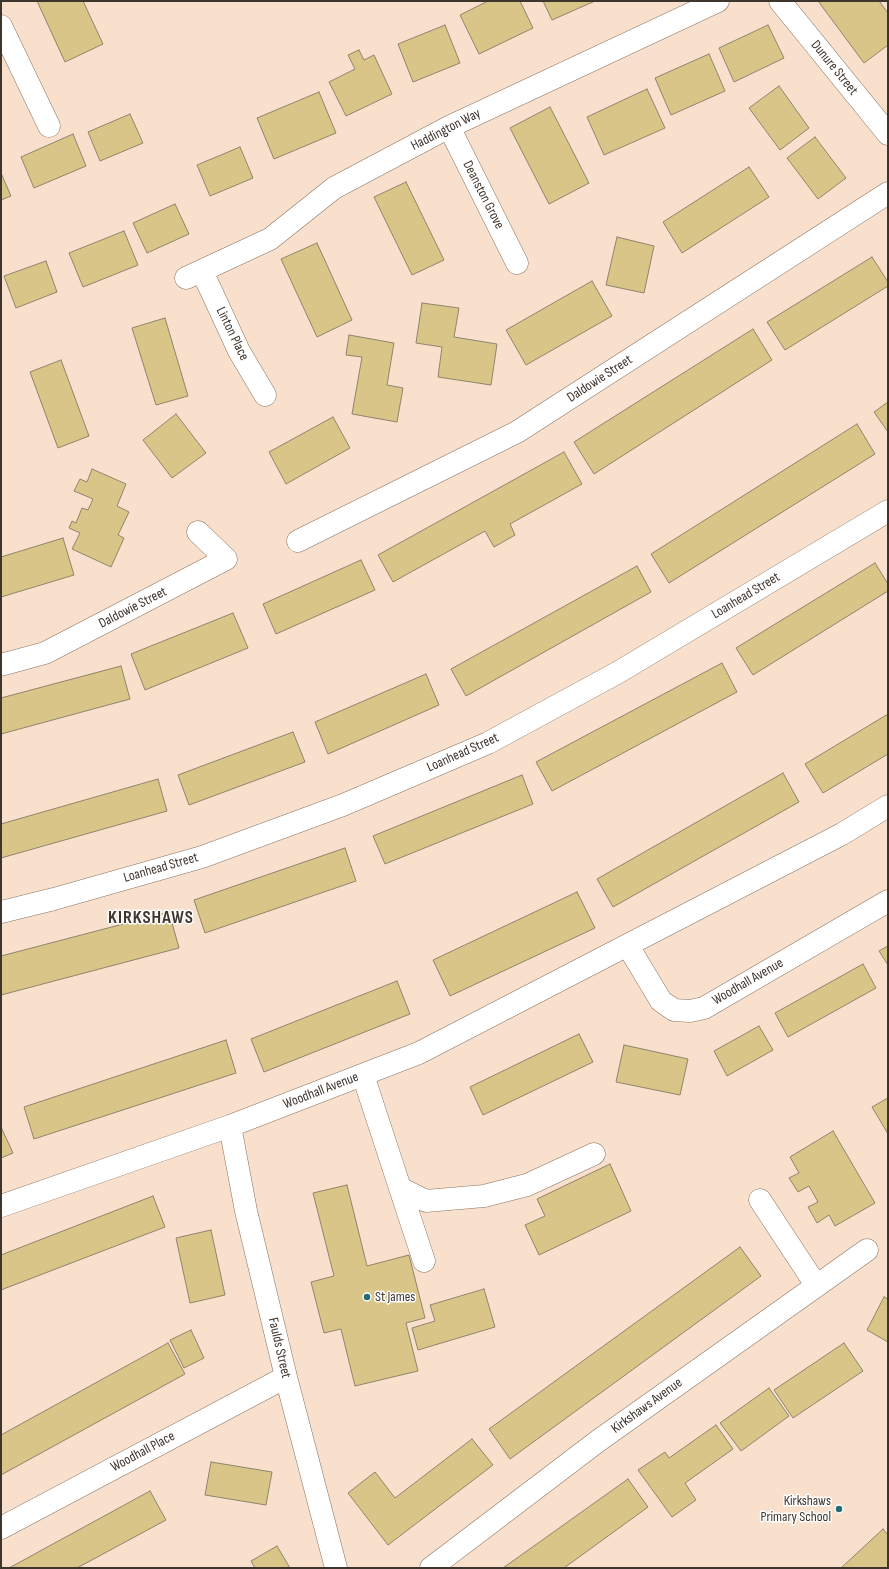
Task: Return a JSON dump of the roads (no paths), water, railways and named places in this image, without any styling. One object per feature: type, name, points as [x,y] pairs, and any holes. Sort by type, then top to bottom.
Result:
[{"type":"street","name":"Haddington Way","points":[[194,274],[270,239],[334,188],[449,127],[718,1]]},
{"type":"street","name":"Dunure Street","points":[[780,1],[888,134]]},
{"type":"street","points":[[1,26],[49,126]]},
{"type":"street","name":"Deanston Grove","points":[[449,127],[517,263]]},
{"type":"street","name":"Daldowie Street","points":[[298,541],[517,432],[888,194]]},
{"type":"street","name":"Linton Place","points":[[194,274],[265,395]]},
{"type":"street","name":"Loanhead Street","points":[[1,912],[54,899],[202,857],[344,805],[488,743],[617,673],[888,511]]},
{"type":"street","name":"Daldowie Street","points":[[1,665],[45,654],[226,559],[198,532]]},
{"type":"street","name":"Woodhall Avenue","points":[[1,1206],[230,1126],[419,1053],[842,834],[888,806]]},
{"type":"street","name":"Woodhall Avenue","points":[[628,946],[661,1001],[674,1010],[690,1011],[704,1008],[888,901]]},
{"type":"street","points":[[363,1074],[424,1261]]},
{"type":"street","name":"Faulds Street","points":[[230,1126],[246,1211],[286,1377],[336,1568]]},
{"type":"street","points":[[400,1188],[426,1201],[484,1196],[527,1185],[594,1154]]},
{"type":"street","points":[[760,1200],[816,1285]]},
{"type":"street","name":"Kirkshaws Avenue","points":[[431,1568],[598,1441],[867,1250]]},
{"type":"street","name":"Woodhall Place","points":[[1,1528],[286,1377]]},
{"type":"place","name":"St James","points":[[367,1297]]},
{"type":"place","name":"Kirkshaws Primary School","points":[[839,1509]]},
{"type":"district","name":"KIRKSHAWS","points":[[151,918]]}]
